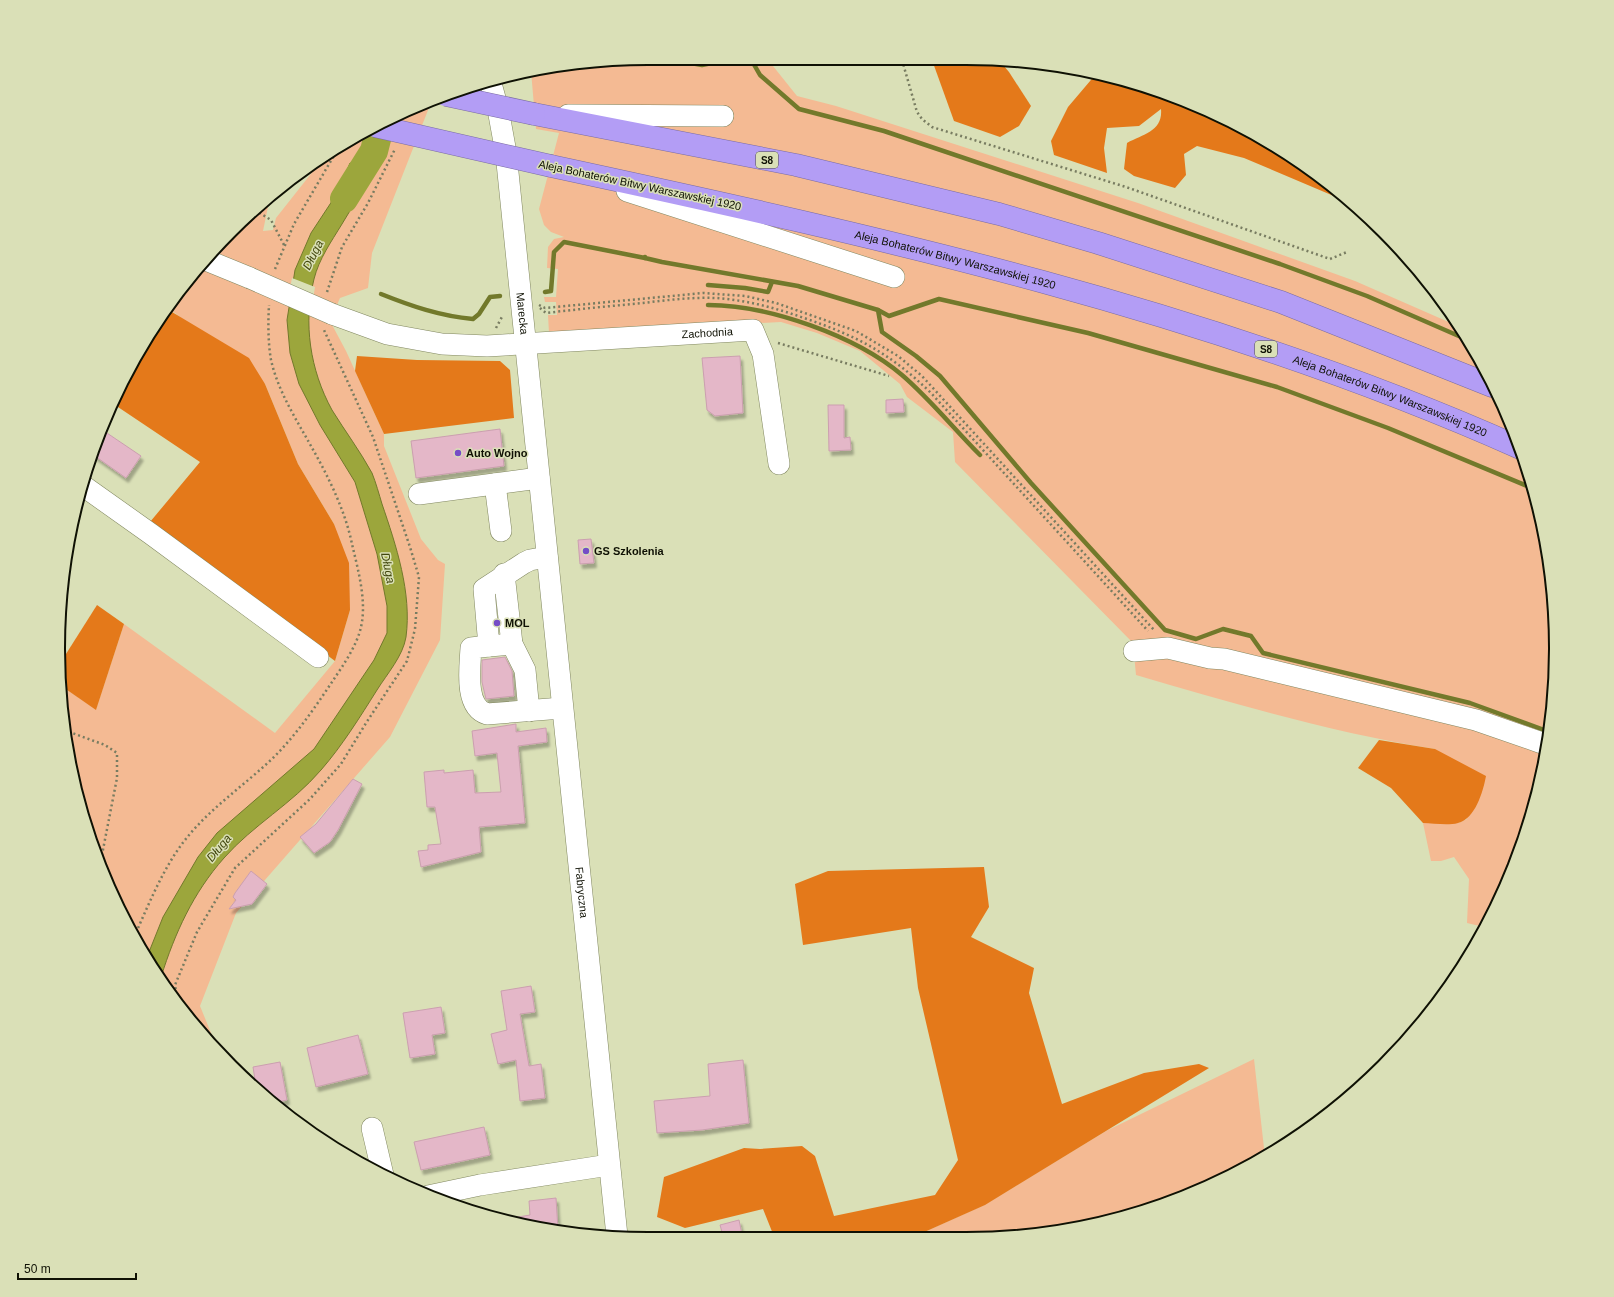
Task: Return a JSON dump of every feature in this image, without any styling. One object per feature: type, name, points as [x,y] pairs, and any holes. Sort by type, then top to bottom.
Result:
[{"type":"highway","name":"S8","points":[[457,97],[796,166],[999,214],[1098,243],[1281,302],[1485,383]]},
{"type":"highway","name":"Aleja Bohaterów Bitwy Warszawskiej 1920","points":[[384,128],[792,218],[1082,291],[1284,355],[1385,393],[1512,445]]},
{"type":"street","name":"Marecka","points":[[492,87],[498,109],[506,153],[546,553]]},
{"type":"street","points":[[534,114],[723,116]]},
{"type":"street","points":[[551,166],[894,277]]},
{"type":"street","name":"Zachodnia","points":[[212,262],[386,334],[442,344],[487,346],[525,345],[753,330]]},
{"type":"street","points":[[753,330],[763,354],[779,464]]},
{"type":"street","points":[[419,494],[539,478]]},
{"type":"street","points":[[494,484],[501,530]]},
{"type":"street","points":[[87,489],[318,657]]},
{"type":"street","points":[[546,553],[504,574],[484,589],[480,647],[471,687],[475,705],[479,711],[487,714],[562,708]]},
{"type":"street","name":"Fabryczna","points":[[546,553],[616,1231]]},
{"type":"street","points":[[504,574],[512,644],[525,670],[529,711]]},
{"type":"street","points":[[1134,651],[1163,642],[1210,658],[1224,659],[1476,720],[1541,743]]},
{"type":"street","points":[[480,647],[512,644]]},
{"type":"street","points":[[372,1128],[381,1167]]},
{"type":"street","points":[[440,1193],[480,1185],[609,1165]]},
{"type":"path","points":[[904,65],[918,112],[922,119],[932,127],[1126,187],[1330,259],[1347,252]]},
{"type":"path","points":[[176,990],[175,985],[197,932],[235,868],[310,799],[341,764],[407,661],[415,629],[419,577],[373,437],[324,331],[327,311],[342,247],[368,203],[398,142]]},
{"type":"path","points":[[273,277],[284,244],[307,200],[332,158]]},
{"type":"path","points":[[260,213],[271,220],[284,244]]},
{"type":"path","points":[[724,293],[776,303],[856,331],[892,352],[922,376],[1163,642],[1151,635],[931,393],[910,372],[879,350],[840,330],[785,311],[756,303],[730,299],[702,298],[665,300],[546,313],[533,303],[545,308],[671,295],[724,293]]},
{"type":"path","points":[[137,930],[173,858],[186,839],[217,808],[274,757],[296,733],[342,667],[361,628],[363,608],[361,592],[352,543],[345,517],[324,471],[284,397],[271,359],[269,300]]},
{"type":"path","points":[[753,330],[783,346],[889,376]]},
{"type":"path","points":[[71,732],[105,744],[117,753],[117,778],[102,853]]},
{"type":"shaded area","points":[[772,65],[797,96],[836,106],[1138,203],[1355,281],[1450,323],[1489,390],[1505,425],[1518,461],[1529,497],[1538,535],[1548,610],[1548,687],[1538,762],[1529,800],[1505,872],[1479,926],[1467,923],[1469,879],[1454,857],[1441,861],[1431,861],[1423,823],[1458,823],[1467,819],[1435,749],[1360,735],[1285,717],[1136,675],[1133,643],[955,462],[953,432],[907,397],[900,384],[860,351],[817,333],[781,322],[549,333],[548,315],[557,315],[556,302],[545,302],[544,297],[556,297],[558,269],[547,268],[548,247],[554,239],[564,237],[551,232],[544,225],[539,209],[559,133],[536,129],[532,77],[572,70],[610,66]]},
{"type":"shaded area","points":[[934,65],[1004,66],[1031,106],[1019,126],[1000,137],[954,121]]},
{"type":"shaded area","points":[[1092,79],[1153,96],[1189,109],[1224,125],[1257,143],[1290,163],[1332,195],[1244,158],[1197,146],[1184,154],[1186,175],[1175,188],[1134,176],[1124,169],[1127,143],[1146,134],[1156,127],[1161,116],[1161,109],[1139,126],[1107,128],[1104,148],[1107,173],[1054,155],[1051,141],[1068,107]]},
{"type":"shaded area","points":[[429,108],[372,253],[368,288],[340,298],[330,321],[346,351],[384,434],[384,446],[421,539],[438,560],[445,564],[440,640],[390,737],[236,913],[200,1006],[212,1035],[163,973],[125,907],[109,872],[85,800],[76,762],[66,689],[96,709],[124,624],[275,733],[335,661],[350,610],[334,524],[298,464],[265,384],[172,312],[210,264],[236,236],[264,210],[268,207],[263,231],[273,230],[276,218],[313,171],[324,163],[390,125]]},
{"type":"shaded area","points":[[172,312],[249,358],[265,384],[298,464],[334,524],[349,563],[350,610],[335,661],[150,522],[200,462],[117,407],[143,357]]},
{"type":"shaded area","points":[[357,356],[417,360],[500,361],[510,370],[514,418],[384,434],[355,371]]},
{"type":"shaded area","points":[[97,605],[124,624],[96,710],[66,689],[65,655]]},
{"type":"shaded area","points":[[1379,740],[1435,749],[1486,776],[1483,790],[1474,811],[1464,820],[1454,824],[1423,823],[1391,788],[1358,768]]},
{"type":"shaded area","points":[[984,867],[989,907],[971,937],[1034,968],[1029,993],[1062,1104],[1144,1073],[1199,1064],[1209,1068],[985,1205],[924,1232],[772,1232],[763,1209],[685,1228],[657,1217],[664,1177],[744,1148],[760,1149],[802,1146],[815,1156],[834,1216],[935,1195],[958,1160],[918,988],[911,928],[803,945],[795,884],[828,871]]},
{"type":"shaded area","points":[[1254,1059],[1264,1150],[1224,1172],[1189,1188],[1153,1201],[1117,1212],[1079,1221],[1004,1231],[924,1232],[984,1205],[1106,1131]]},
{"type":"water","points":[[350,163],[375,168],[326,251],[316,272],[309,312],[311,346],[318,379],[324,395],[372,473],[376,485],[402,569],[407,603],[406,637],[402,651],[394,665],[329,761],[298,793],[235,846],[213,871],[194,899],[186,914],[172,945],[163,972],[150,951],[163,917],[198,857],[217,833],[314,749],[374,660],[387,633],[387,606],[377,554],[355,482],[320,425],[299,384],[290,353],[287,320],[295,270],[311,233],[338,192]]},
{"type":"pier","points":[[292,278],[315,287],[312,306],[287,303]]},
{"type":"building","points":[[740,356],[743,413],[715,416],[707,410],[702,358]]},
{"type":"building","points":[[903,399],[904,412],[886,413],[886,400]]},
{"type":"building","points":[[828,405],[844,405],[844,438],[850,437],[851,450],[829,451]]},
{"type":"building","name":"Auto Wojno","points":[[500,429],[504,466],[416,478],[411,441]]},
{"type":"building","points":[[106,433],[141,456],[126,478],[97,458]]},
{"type":"building","name":"GS Szkolenia","points":[[591,539],[594,563],[580,564],[578,540]]},
{"type":"building","points":[[505,657],[512,671],[514,696],[486,699],[482,682],[482,660]]},
{"type":"building","points":[[516,724],[516,732],[546,728],[547,742],[518,746],[525,823],[479,827],[481,852],[421,867],[418,851],[428,850],[428,845],[441,844],[435,807],[427,807],[424,772],[444,770],[444,773],[473,770],[475,793],[501,792],[497,753],[475,756],[472,731]]},
{"type":"building","points":[[353,779],[362,784],[338,830],[330,842],[314,853],[300,837],[316,824]]},
{"type":"building","points":[[251,871],[267,884],[252,904],[229,909],[236,900],[233,897],[235,893]]},
{"type":"building","points":[[531,986],[535,1012],[520,1014],[529,1066],[541,1064],[545,1098],[520,1101],[516,1060],[498,1064],[491,1034],[507,1030],[501,991]]},
{"type":"building","points":[[441,1007],[445,1033],[432,1035],[435,1054],[410,1058],[403,1013]]},
{"type":"building","points":[[358,1035],[368,1074],[316,1087],[307,1048]]},
{"type":"building","points":[[743,1060],[749,1123],[702,1130],[657,1133],[654,1101],[710,1096],[708,1064]]},
{"type":"building","points":[[280,1062],[287,1100],[281,1101],[255,1078],[253,1067]]},
{"type":"building","points":[[484,1127],[490,1155],[421,1170],[414,1142]]},
{"type":"building","points":[[556,1198],[558,1225],[518,1217],[530,1215],[529,1201]]},
{"type":"building","points":[[739,1220],[742,1232],[722,1232],[720,1225]]},
{"type":"waterway","points":[[754,65],[760,75],[799,109],[884,131],[1280,264],[1367,296],[1458,336]]},
{"type":"waterway","name":"Długa","points":[[344,199],[374,151],[379,131]]},
{"type":"waterway","points":[[545,292],[551,291],[554,252],[564,242],[645,258]]},
{"type":"waterway","points":[[645,257],[662,262],[798,286],[878,310],[882,332],[916,356],[940,376],[1031,483],[1165,630],[1196,639],[1223,629],[1251,636],[1263,653],[1470,703],[1543,730]]},
{"type":"waterway","points":[[708,285],[745,288],[768,292],[772,282]]},
{"type":"waterway","points":[[381,294],[426,310],[449,316],[473,319],[479,314],[490,297],[500,296]]},
{"type":"waterway","points":[[878,310],[889,316],[939,299],[1088,333],[1277,387],[1388,428],[1525,485]]},
{"type":"waterway","points":[[708,305],[732,306],[758,310],[784,317],[811,325],[861,348],[883,361],[902,375],[932,404],[980,455]]},
{"type":"place","name":"Auto Wojno","points":[[458,453]]},
{"type":"place","name":"GS Szkolenia","points":[[586,551]]},
{"type":"place","name":"MOL","points":[[497,623]]}]
